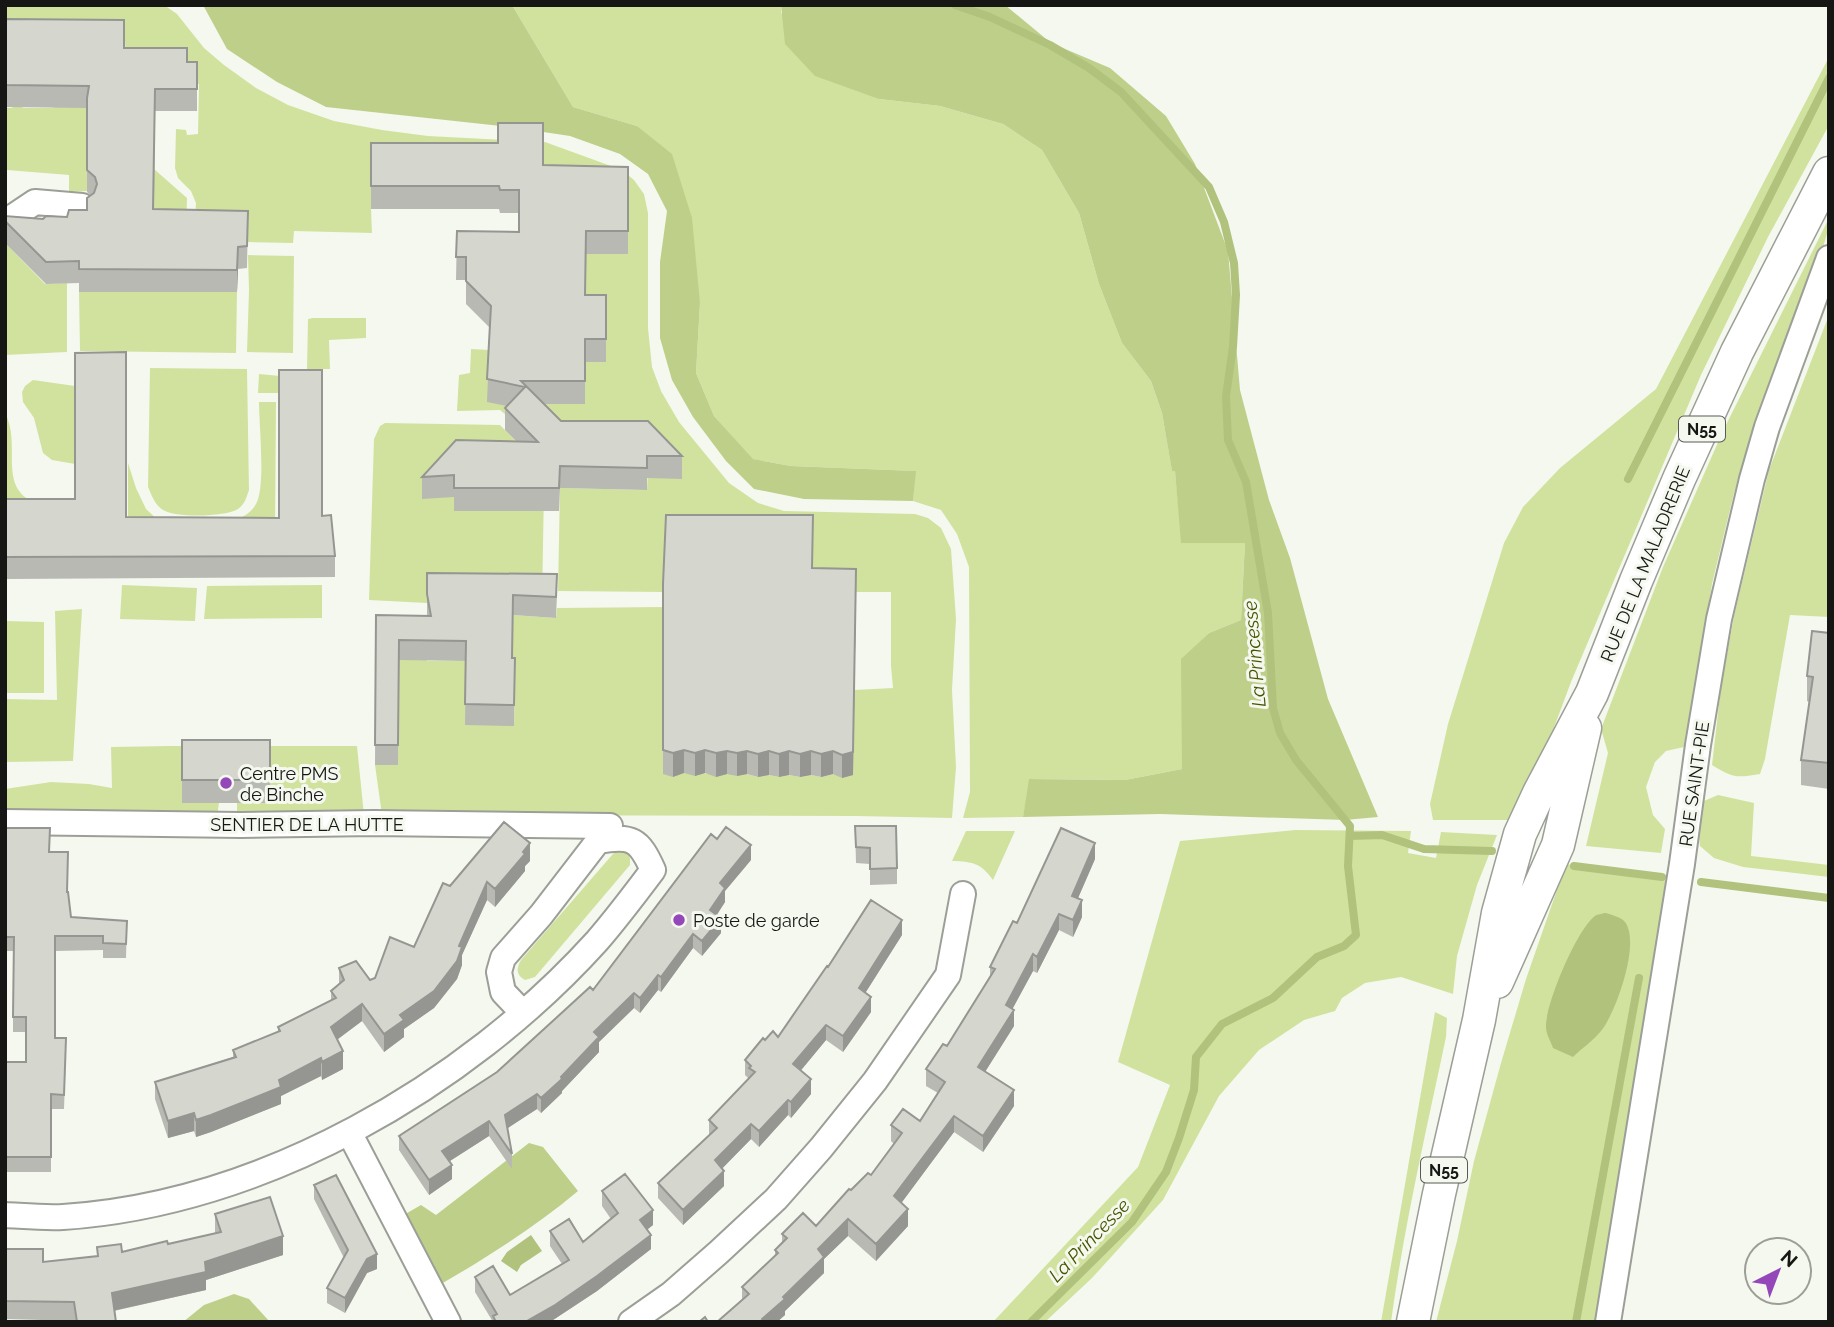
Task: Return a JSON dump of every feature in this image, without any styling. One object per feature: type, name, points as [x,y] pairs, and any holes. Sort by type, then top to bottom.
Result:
[{"type":"main road","name":"RUE DE LA MALADRERIE","points":[[1413,1322],[1441,1181],[1479,1020],[1498,913],[1520,834],[1592,693],[1636,581],[1737,352],[1829,173]]},
{"type":"street","points":[[5,222],[35,202],[82,206]]},
{"type":"street","name":"RUE SAINT-PIE","points":[[1608,1322],[1719,619],[1767,427],[1829,258]]},
{"type":"street","name":"SENTIER DE LA HUTTE","points":[[5,822],[610,825]]},
{"type":"street","points":[[5,1215],[62,1217],[132,1209],[211,1189],[281,1165],[349,1132],[417,1092],[484,1046],[523,1013],[564,975],[597,940],[653,870],[645,852],[634,841],[616,838],[598,841],[541,915],[503,958],[499,972],[503,992],[523,1013]]},
{"type":"street","points":[[631,1322],[671,1294],[776,1199],[875,1081],[948,975],[963,894]]},
{"type":"street","points":[[349,1132],[448,1322]]},
{"type":"shaded area","points":[[5,5],[164,5],[177,14],[204,48],[224,65],[256,88],[288,105],[334,121],[382,130],[428,136],[545,142],[622,170],[634,180],[644,194],[648,213],[648,328],[652,367],[661,391],[679,422],[729,483],[758,503],[784,511],[915,514],[928,518],[941,528],[951,549],[956,619],[952,690],[956,767],[952,818],[382,815],[375,765],[398,765],[399,636],[376,636],[377,615],[427,615],[427,661],[490,661],[514,726],[513,615],[556,618],[557,608],[664,607],[673,777],[684,773],[821,777],[833,774],[854,690],[893,688],[891,592],[812,592],[813,539],[663,592],[558,591],[560,488],[647,490],[648,469],[561,444],[530,404],[584,404],[563,275],[628,189],[371,209],[372,233],[294,231],[293,243],[248,242],[247,233],[194,232],[196,203],[191,191],[178,178],[175,168],[176,129],[186,130],[187,135],[198,134],[199,84],[126,67],[125,40],[5,38]]},
{"type":"shaded area","points":[[203,5],[512,5],[573,107],[637,126],[672,154],[692,218],[700,303],[696,373],[714,416],[753,459],[791,466],[916,471],[913,501],[804,499],[754,489],[726,461],[693,417],[672,380],[660,338],[660,262],[667,211],[648,174],[620,154],[570,136],[326,107],[277,82],[227,49]]},
{"type":"shaded area","points":[[512,5],[781,5],[781,13],[879,99],[940,106],[1003,124],[1042,150],[1079,213],[1099,284],[1122,343],[1151,381],[1162,413],[1172,470],[1175,471],[1182,543],[1245,543],[1241,620],[1209,633],[1182,659],[1182,769],[1125,780],[1030,779],[1023,817],[963,818],[970,792],[969,567],[957,534],[941,510],[913,501],[915,471],[791,466],[752,459],[714,416],[696,373],[700,303],[637,126],[573,107]]},
{"type":"shaded area","points":[[781,5],[1005,5],[1051,43],[1110,68],[1166,116],[1195,164],[1228,251],[1240,390],[1269,500],[1290,558],[1328,699],[1378,817],[1345,820],[1160,814],[1023,817],[1029,779],[1125,780],[1182,769],[1181,659],[1209,633],[1241,620],[1245,543],[1181,543],[1175,471],[1172,471],[1162,413],[1151,381],[1122,343],[1099,284],[1079,213],[1042,150],[1003,124],[940,106],[879,99],[815,76],[785,44]]},
{"type":"shaded area","points":[[1829,57],[1829,125],[1768,237],[1701,375],[1571,682],[1543,757],[1512,820],[1433,820],[1430,804],[1448,724],[1504,543],[1523,507],[1560,468],[1656,389]]},
{"type":"shaded area","points":[[17,101],[23,108],[53,108],[59,102],[90,104],[87,191],[69,192],[69,175],[7,170],[5,177],[5,108],[12,108]]},
{"type":"shaded area","points":[[154,169],[187,198],[186,232],[153,232]]},
{"type":"shaded area","points":[[1829,218],[1818,264],[1734,493],[1712,584],[1701,654],[1698,700],[1684,747],[1666,751],[1655,762],[1646,787],[1653,815],[1665,829],[1661,853],[1586,846],[1608,753],[1601,729],[1663,567],[1723,431]]},
{"type":"shaded area","points":[[5,243],[45,284],[67,283],[67,352],[5,355]]},
{"type":"shaded area","points":[[248,255],[294,256],[293,353],[247,352]]},
{"type":"shaded area","points":[[79,292],[237,292],[236,353],[80,351]]},
{"type":"shaded area","points":[[1829,315],[1829,617],[1790,615],[1765,759],[1760,774],[1735,776],[1712,765],[1721,687],[1734,616],[1769,470]]},
{"type":"shaded area","points":[[366,318],[366,338],[329,340],[330,369],[307,369],[308,319]]},
{"type":"shaded area","points":[[471,349],[490,350],[518,404],[518,425],[500,410],[457,411],[459,375],[470,373]]},
{"type":"shaded area","points":[[150,368],[247,369],[249,490],[244,503],[238,509],[223,514],[189,515],[169,513],[156,503],[148,487]]},
{"type":"shaded area","points":[[259,374],[280,376],[279,393],[258,393]]},
{"type":"shaded area","points":[[33,380],[75,386],[75,464],[52,460],[43,453],[34,418],[23,402],[22,392]]},
{"type":"shaded area","points":[[259,402],[276,402],[275,536],[234,521],[252,510],[259,495]]},
{"type":"shaded area","points":[[5,413],[11,437],[15,482],[28,499],[5,520]]},
{"type":"shaded area","points":[[385,423],[500,425],[519,444],[430,498],[439,498],[454,487],[454,511],[540,511],[544,488],[542,602],[427,603],[369,600],[374,439],[380,426]]},
{"type":"shaded area","points":[[128,463],[146,509],[159,521],[128,536]]},
{"type":"shaded area","points":[[122,585],[197,588],[195,621],[120,619]]},
{"type":"shaded area","points":[[322,585],[322,618],[204,619],[207,586]]},
{"type":"shaded area","points":[[82,609],[73,761],[5,762],[5,699],[57,700],[55,611]]},
{"type":"shaded area","points":[[5,621],[44,622],[44,693],[5,693]]},
{"type":"shaded area","points":[[357,746],[364,815],[237,816],[237,803],[219,803],[217,816],[5,816],[5,789],[51,782],[112,788],[111,747]]},
{"type":"shaded area","points":[[1718,795],[1754,803],[1751,856],[1829,865],[1829,877],[1743,867],[1714,858],[1700,846],[1698,830],[1704,801]]},
{"type":"shaded area","points":[[1295,830],[1411,831],[1408,853],[1436,858],[1441,832],[1497,835],[1477,885],[1457,956],[1453,994],[1401,977],[1365,983],[1342,998],[1335,1011],[1304,1020],[1259,1050],[1219,1096],[1163,1200],[1092,1278],[1045,1322],[993,1322],[1138,1167],[1170,1085],[1118,1062],[1180,841]]},
{"type":"shaded area","points":[[966,831],[1015,831],[993,880],[975,864],[952,861]]},
{"type":"shaded area","points":[[618,850],[626,851],[630,865],[535,977],[525,980],[522,978],[518,972],[521,960]]},
{"type":"shaded area","points":[[1566,864],[1669,881],[1599,1322],[1436,1322],[1474,1161],[1501,1063],[1526,979]]},
{"type":"shaded area","points":[[1606,913],[1623,920],[1629,932],[1630,945],[1625,977],[1607,1022],[1598,1035],[1573,1057],[1553,1048],[1546,1030],[1547,1016],[1571,951],[1595,916]]},
{"type":"shaded area","points":[[1435,1012],[1447,1018],[1446,1037],[1409,1215],[1391,1322],[1381,1322]]},
{"type":"shaded area","points":[[529,1143],[543,1147],[578,1191],[506,1244],[431,1290],[395,1220],[421,1205],[436,1215]]},
{"type":"shaded area","points":[[531,1235],[542,1251],[521,1265],[517,1272],[501,1261],[507,1252]]},
{"type":"shaded area","points":[[234,1294],[249,1299],[270,1322],[183,1322],[204,1305]]},
{"type":"building","points":[[5,19],[124,20],[124,48],[187,48],[187,62],[197,62],[197,89],[155,89],[153,209],[248,211],[247,246],[238,247],[237,270],[79,269],[79,261],[46,262],[5,221],[5,216],[43,219],[46,216],[67,217],[69,210],[87,210],[87,198],[94,193],[97,184],[95,177],[87,170],[89,86],[5,85]]},
{"type":"building","points":[[498,123],[543,123],[543,165],[628,167],[628,231],[586,231],[585,295],[606,295],[606,339],[585,339],[585,381],[521,381],[561,421],[648,421],[682,456],[647,456],[647,468],[560,466],[559,488],[454,488],[454,475],[422,477],[456,440],[538,442],[505,408],[525,387],[487,379],[491,306],[466,281],[466,257],[456,257],[457,231],[519,232],[519,190],[500,190],[499,186],[371,186],[371,143],[498,143]]},
{"type":"building","points":[[126,352],[126,517],[279,518],[279,370],[322,370],[322,516],[331,515],[335,556],[5,557],[5,499],[75,499],[75,353]]},
{"type":"building","points":[[666,515],[813,515],[812,568],[856,569],[853,752],[842,755],[833,751],[800,754],[789,751],[779,754],[769,751],[758,754],[747,751],[716,753],[705,750],[673,753],[663,750],[663,584]]},
{"type":"building","points":[[427,573],[557,574],[556,597],[513,595],[514,705],[465,704],[466,641],[399,640],[398,745],[375,745],[376,615],[431,616]]},
{"type":"building","points":[[1812,631],[1829,633],[1829,763],[1801,760],[1813,677],[1807,676]]},
{"type":"building","points":[[182,740],[270,740],[270,780],[182,780]]},
{"type":"building","points":[[504,822],[530,843],[523,852],[525,854],[495,889],[487,882],[459,946],[462,947],[457,961],[434,991],[400,1015],[404,1020],[384,1034],[362,1004],[331,1027],[343,1051],[322,1062],[321,1058],[279,1080],[281,1087],[211,1115],[196,1120],[194,1113],[168,1121],[155,1082],[236,1057],[233,1050],[280,1031],[278,1027],[336,998],[331,991],[344,980],[339,968],[356,961],[370,980],[375,978],[390,937],[414,947],[443,883],[450,886]]},
{"type":"building","points":[[855,826],[896,826],[897,868],[870,869],[870,848],[856,847]]},
{"type":"building","points":[[726,827],[751,845],[720,883],[725,888],[710,910],[721,918],[702,941],[693,934],[661,977],[658,975],[640,998],[634,993],[594,1032],[599,1037],[562,1079],[541,1098],[537,1094],[505,1115],[512,1154],[489,1121],[442,1151],[452,1165],[429,1180],[399,1136],[497,1072],[590,987],[593,990],[711,834],[717,839]]},
{"type":"building","points":[[5,828],[50,828],[49,852],[68,852],[67,892],[71,917],[127,921],[126,944],[103,943],[103,936],[55,936],[55,1038],[66,1038],[64,1095],[51,1094],[51,1157],[5,1157],[5,1062],[26,1062],[26,1017],[13,1017],[14,937],[5,937]]},
{"type":"building","points":[[1061,828],[1095,843],[1072,896],[1082,900],[1073,920],[1059,914],[1037,957],[1033,954],[1006,1005],[1014,1010],[978,1067],[1014,1090],[983,1136],[954,1116],[894,1196],[908,1209],[876,1244],[848,1219],[818,1249],[824,1257],[783,1297],[785,1299],[762,1319],[765,1322],[717,1322],[749,1294],[742,1287],[778,1253],[775,1250],[787,1238],[782,1234],[803,1213],[816,1226],[849,1189],[868,1173],[871,1175],[902,1133],[891,1125],[903,1109],[920,1121],[945,1082],[926,1069],[943,1044],[947,1046],[995,969],[990,967],[1013,921],[1017,923]]},
{"type":"building","points":[[871,900],[902,920],[859,988],[871,997],[843,1036],[826,1025],[793,1064],[811,1079],[791,1102],[788,1100],[759,1131],[751,1124],[715,1160],[724,1171],[683,1210],[658,1183],[717,1128],[709,1120],[755,1072],[745,1060],[763,1038],[765,1040],[773,1031],[778,1037]]},
{"type":"building","points":[[625,1174],[653,1210],[640,1220],[651,1235],[555,1305],[525,1322],[496,1322],[493,1316],[497,1314],[475,1277],[493,1266],[510,1295],[569,1260],[550,1231],[569,1219],[583,1242],[618,1213],[602,1191]]},
{"type":"building","points":[[336,1175],[377,1254],[367,1259],[345,1298],[327,1288],[348,1250],[314,1185]]},
{"type":"building","points":[[270,1197],[283,1236],[205,1262],[206,1272],[112,1293],[116,1322],[77,1322],[74,1302],[5,1301],[5,1249],[43,1249],[43,1262],[98,1256],[97,1247],[121,1244],[122,1252],[167,1241],[168,1244],[221,1232],[215,1214]]},
{"type":"waterway","name":"La Princesse","points":[[955,5],[990,17],[1050,45],[1089,68],[1121,92],[1209,187],[1224,222],[1234,263],[1236,295],[1233,347],[1226,396],[1228,440],[1246,482],[1268,613],[1273,708],[1280,733],[1296,760],[1350,826],[1348,866],[1356,935],[1344,946],[1317,957],[1273,998],[1222,1024],[1196,1057],[1194,1090],[1166,1172],[1132,1222],[1031,1322]]},
{"type":"waterway","points":[[1628,479],[1829,78]]},
{"type":"waterway","points":[[1350,836],[1382,835],[1424,849],[1492,851]]},
{"type":"waterway","points":[[1574,866],[1662,877]]},
{"type":"waterway","points":[[1701,882],[1829,898]]},
{"type":"waterway","points":[[1576,1322],[1639,978]]},
{"type":"place","name":"Centre PMS de Binche","points":[[226,783]]},
{"type":"place","name":"Poste de garde","points":[[679,920]]}]
